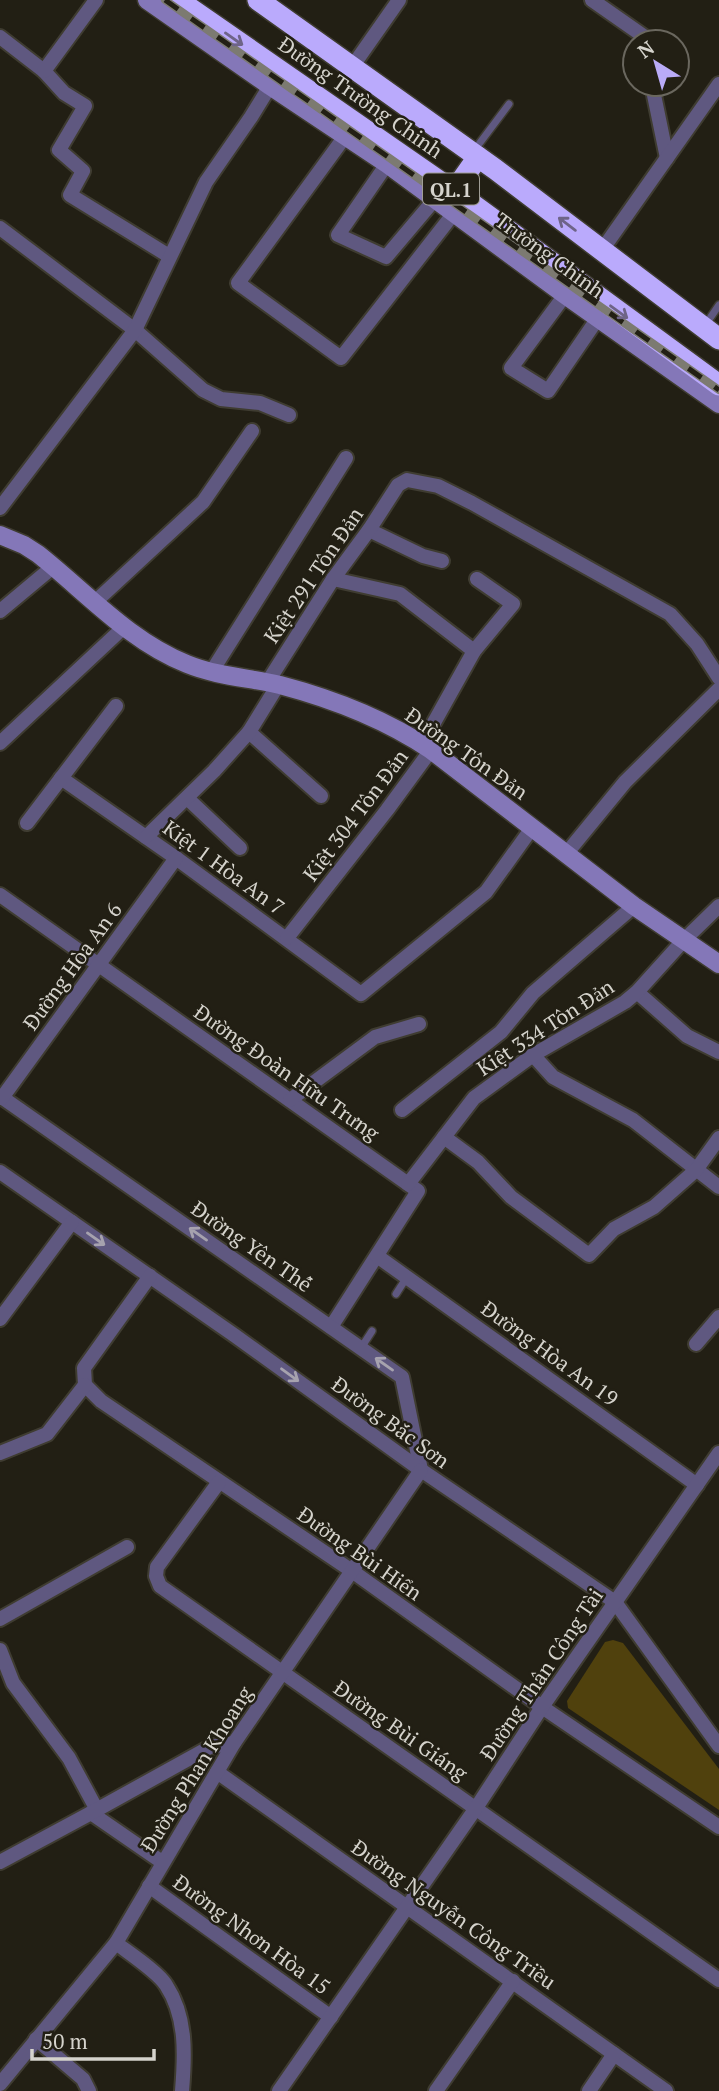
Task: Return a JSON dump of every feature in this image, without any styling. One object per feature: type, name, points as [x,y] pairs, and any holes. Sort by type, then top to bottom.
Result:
[{"type":"highway","name":"Đường Trường Chinh","points":[[178,0],[444,195],[719,385]]},
{"type":"highway","name":"Đường Trường Chinh","points":[[258,0],[475,155],[711,333]]},
{"type":"highway","points":[[444,195],[475,155]]},
{"type":"street","points":[[44,71],[96,0]]},
{"type":"street","name":"Trường Chinh","points":[[146,0],[387,164],[444,195],[453,213],[719,404]]},
{"type":"street","points":[[352,67],[399,0]]},
{"type":"street","points":[[592,0],[632,28]]},
{"type":"street","points":[[0,37],[44,71],[64,93],[85,106],[59,150],[83,172],[70,195],[169,256]]},
{"type":"street","points":[[602,250],[719,84]]},
{"type":"street","points":[[0,508],[135,330],[206,182],[270,86]]},
{"type":"street","points":[[655,98],[667,158]]},
{"type":"street","points":[[346,135],[238,283],[341,358],[453,213]]},
{"type":"street","name":"Đường Trường Chinh","points":[[387,164],[338,235],[386,257],[444,195]]},
{"type":"street","points":[[0,228],[135,330],[212,396],[231,401],[260,403],[289,415]]},
{"type":"street","points":[[565,295],[510,368],[548,391],[598,318]]},
{"type":"street","points":[[95,602],[203,502],[252,431]]},
{"type":"street","points":[[212,671],[346,458]]},
{"type":"street","name":"Kiệt 291 Tôn Đản","points":[[146,837],[214,771],[249,732],[333,579],[398,485],[407,480],[438,486],[670,614],[686,629],[719,678]]},
{"type":"street","points":[[369,530],[422,556],[442,561]]},
{"type":"street","name":"Đường Tôn Đản","points":[[0,534],[24,545],[54,566],[124,627],[167,656],[190,666],[273,684],[344,705],[380,721],[426,747],[634,906],[719,964]]},
{"type":"street","points":[[0,611],[54,566]]},
{"type":"street","points":[[333,579],[400,594],[474,651]]},
{"type":"street","name":"Kiệt 304 Tôn Đản","points":[[286,938],[387,810],[426,747],[474,651],[513,604],[477,579]]},
{"type":"street","points":[[0,743],[124,627]]},
{"type":"street","points":[[566,855],[625,782],[719,689]]},
{"type":"street","points":[[27,823],[116,706]]},
{"type":"street","points":[[249,732],[321,796]]},
{"type":"street","name":"Kiệt 1 Hòa An 7","points":[[61,778],[176,858],[360,994],[486,892],[532,828]]},
{"type":"street","points":[[187,798],[240,848]]},
{"type":"street","name":"Đường Hòa An 6","points":[[1,1097],[176,858]]},
{"type":"street","name":"Đường Đoàn Hữu Trưng","points":[[0,895],[408,1184]]},
{"type":"street","points":[[402,1110],[501,1032],[533,993],[634,906]]},
{"type":"street","name":"Kiệt 334 Tôn Đản","points":[[408,1184],[474,1098],[533,1055],[611,1011],[638,992],[683,941],[719,906]]},
{"type":"street","points":[[638,992],[687,1035],[719,1052]]},
{"type":"street","points":[[289,1100],[375,1037],[419,1024]]},
{"type":"street","points":[[533,1055],[553,1077],[633,1119],[719,1188]]},
{"type":"street","name":"Đường Yên Thế","points":[[1,1097],[402,1377],[421,1470]]},
{"type":"street","points":[[444,1137],[478,1163],[511,1197],[589,1255],[614,1229],[654,1207],[696,1170],[719,1138]]},
{"type":"street","name":"Đường Bắc Sơn","points":[[0,1172],[234,1335],[421,1470],[615,1602],[713,1726],[719,1745]]},
{"type":"street","points":[[331,1327],[359,1295],[377,1256],[418,1191],[408,1184]]},
{"type":"street","points":[[0,1319],[72,1222]]},
{"type":"street","name":"Đường Hòa An 19","points":[[377,1256],[697,1485]]},
{"type":"street","points":[[0,1453],[47,1434],[85,1385],[84,1368],[150,1276]]},
{"type":"street","points":[[696,1344],[719,1317]]},
{"type":"street","name":"Đường Bùi Hiển","points":[[85,1385],[101,1401],[352,1571],[542,1707],[719,1827]]},
{"type":"street","name":"Đường Thân Công Tài","points":[[279,2091],[719,1454]]},
{"type":"street","name":"Đường Phan Khoang","points":[[0,2084],[116,1942],[234,1743],[421,1470]]},
{"type":"street","name":"Đường Bùi Giáng","points":[[219,1482],[157,1567],[156,1576],[160,1586],[719,1980]]},
{"type":"street","points":[[0,1619],[127,1547]]},
{"type":"street","points":[[0,1650],[13,1683],[69,1758],[94,1812],[162,1862]]},
{"type":"street","points":[[0,1862],[210,1747],[234,1743]]},
{"type":"street","name":"Đường Nguyễn Công Triều","points":[[217,1772],[666,2091]]},
{"type":"street","name":"Đường Nhơn Hòa 15","points":[[149,1886],[331,2017]]},
{"type":"street","points":[[116,1942],[165,1983],[175,2003],[183,2026],[183,2091]]},
{"type":"street","points":[[436,2091],[513,1981]]},
{"type":"street","points":[[36,2039],[83,2079],[89,2091]]},
{"type":"street","points":[[589,2091],[614,2054]]},
{"type":"lane","points":[[475,155],[509,104]]},
{"type":"lane","points":[[711,333],[719,305]]},
{"type":"lane","points":[[396,1294],[407,1276]]},
{"type":"lane","points":[[361,1348],[372,1331]]},
{"type":"shaded area","points":[[613,1640],[623,1643],[719,1769],[719,1810],[568,1708],[567,1701],[605,1642]]},
{"type":"railway","points":[[165,0],[719,390]]}]
